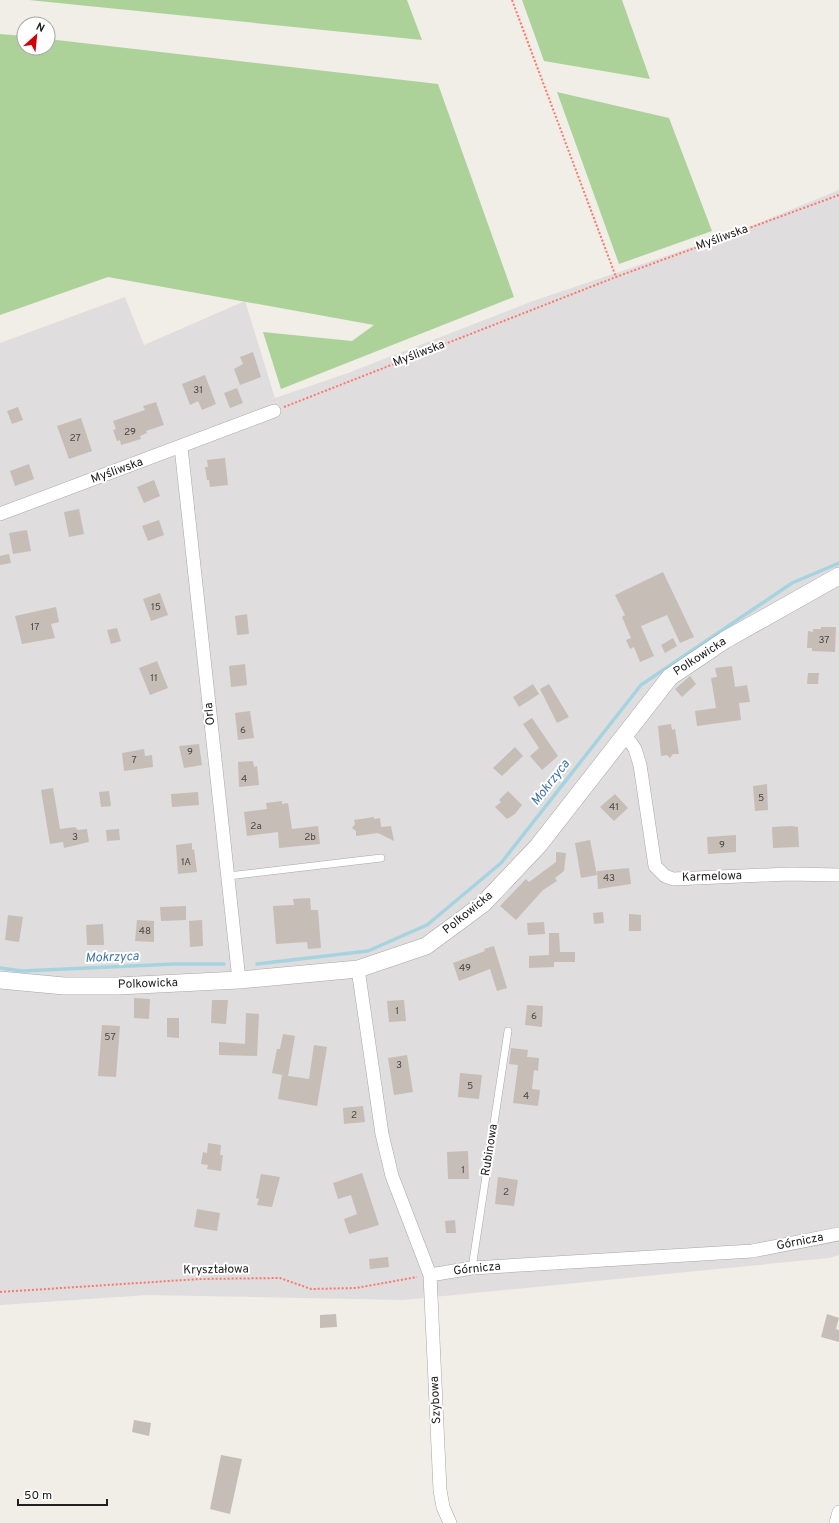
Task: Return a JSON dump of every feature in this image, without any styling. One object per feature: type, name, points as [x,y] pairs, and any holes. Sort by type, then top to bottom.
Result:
[{"type":"street","name":"Myśliwska","points":[[0,514],[274,411]]},
{"type":"street","name":"Orla","points":[[181,447],[239,980]]},
{"type":"street","name":"Polkowicka","points":[[0,980],[64,986],[103,986],[239,980],[358,968],[426,946],[483,904],[538,846],[670,677],[725,640],[839,576]]},
{"type":"street","name":"Karmelowa","points":[[623,737],[631,743],[635,749],[640,765],[655,866],[665,876],[673,879],[789,874],[839,875]]},
{"type":"street","points":[[358,968],[382,1134],[392,1176],[430,1275]]},
{"type":"street","name":"Górnicza","points":[[430,1275],[472,1268],[752,1251],[839,1234]]},
{"type":"street","name":"Szybowa","points":[[430,1275],[440,1490],[443,1507],[450,1523]]},
{"type":"street","points":[[836,1523],[839,1512]]},
{"type":"lane","points":[[228,876],[381,858]]},
{"type":"lane","name":"Rubinowa","points":[[472,1268],[508,1031]]},
{"type":"lane","points":[[443,1507],[443,1523]]},
{"type":"path","points":[[512,0],[616,277]]},
{"type":"path","name":"Myśliwska","points":[[274,411],[616,277],[839,195]]},
{"type":"path","name":"Kryształowa","points":[[0,1292],[200,1279],[280,1278],[311,1289],[356,1288],[430,1275]]},
{"type":"shaded area","points":[[839,190],[839,1255],[829,1258],[403,1300],[148,1295],[0,1305],[0,343],[125,297],[144,345],[245,301],[275,398],[348,373],[533,301],[734,233]]},
{"type":"green space","points":[[29,0],[407,0],[422,40]]},
{"type":"green space","points":[[522,0],[622,0],[650,79],[544,61]]},
{"type":"green space","points":[[0,34],[16,35],[16,56],[56,56],[56,40],[438,84],[514,297],[281,389],[263,332],[352,341],[374,325],[108,277],[0,315]]},
{"type":"green space","points":[[557,92],[669,118],[712,231],[619,264]]},
{"type":"building","points":[[253,352],[261,377],[240,385],[234,369],[243,364],[240,357]]},
{"type":"building","points":[[205,375],[216,404],[202,410],[198,401],[190,405],[182,384]]},
{"type":"building","points":[[237,388],[243,403],[230,408],[224,393]]},
{"type":"building","points":[[156,402],[164,425],[146,431],[147,433],[140,436],[141,439],[121,445],[120,440],[117,441],[113,430],[116,429],[113,421],[145,410],[143,406]]},
{"type":"building","points":[[18,407],[23,420],[12,424],[7,411]]},
{"type":"building","points":[[81,418],[92,451],[69,459],[57,426]]},
{"type":"building","points":[[225,458],[228,485],[210,487],[209,480],[207,480],[205,467],[208,467],[207,460]]},
{"type":"building","points":[[29,464],[34,479],[15,486],[10,471]]},
{"type":"building","points":[[154,480],[160,496],[144,503],[137,487]]},
{"type":"building","points":[[79,509],[84,534],[69,537],[64,512]]},
{"type":"building","points":[[159,520],[164,535],[148,541],[142,526]]},
{"type":"building","points":[[27,530],[31,551],[13,554],[9,533]]},
{"type":"building","points":[[9,554],[11,563],[0,565],[0,556]]},
{"type":"building","points":[[663,572],[694,637],[680,643],[667,615],[641,626],[654,656],[640,662],[634,647],[630,649],[626,640],[631,638],[622,617],[625,615],[615,595]]},
{"type":"building","points":[[160,593],[168,615],[151,621],[143,599]]},
{"type":"building","points":[[56,607],[59,622],[51,624],[55,638],[22,644],[15,616]]},
{"type":"building","points":[[247,614],[249,634],[237,635],[235,616]]},
{"type":"building","points":[[821,627],[836,627],[835,652],[812,651],[812,648],[807,648],[808,631],[813,632],[813,629],[821,629]]},
{"type":"building","points":[[117,628],[121,641],[111,644],[107,630]]},
{"type":"building","points":[[673,638],[677,646],[665,653],[661,645]]},
{"type":"building","points":[[157,661],[168,688],[150,695],[139,668]]},
{"type":"building","points":[[245,664],[247,685],[231,687],[229,666]]},
{"type":"building","points":[[732,666],[735,687],[747,685],[750,702],[739,703],[741,720],[697,726],[695,711],[716,708],[711,678],[717,677],[715,668]]},
{"type":"building","points":[[808,673],[819,673],[818,684],[807,684]]},
{"type":"building","points":[[690,676],[696,684],[682,697],[675,689]]},
{"type":"building","points":[[533,684],[539,694],[519,707],[513,697]]},
{"type":"building","points":[[549,684],[569,717],[557,723],[540,689]]},
{"type":"building","points":[[250,711],[254,738],[238,740],[235,713]]},
{"type":"building","points":[[532,718],[558,756],[542,770],[530,756],[539,748],[523,724]]},
{"type":"building","points":[[671,724],[672,730],[675,729],[679,754],[673,754],[670,758],[667,755],[661,756],[658,726]]},
{"type":"building","points":[[199,744],[202,765],[184,768],[179,746]]},
{"type":"building","points":[[515,747],[523,756],[502,776],[493,768]]},
{"type":"building","points":[[144,749],[145,756],[152,755],[153,767],[124,771],[122,753]]},
{"type":"building","points":[[253,761],[254,767],[257,766],[259,785],[239,787],[238,762]]},
{"type":"building","points":[[767,784],[768,810],[755,811],[753,786]]},
{"type":"building","points":[[53,788],[60,829],[75,827],[78,830],[87,829],[89,842],[64,848],[63,842],[50,844],[41,790]]},
{"type":"building","points":[[109,791],[111,806],[101,807],[99,792]]},
{"type":"building","points":[[508,791],[522,805],[515,814],[507,819],[495,807],[501,802],[499,800]]},
{"type":"building","points":[[198,792],[199,805],[172,807],[171,794]]},
{"type":"building","points":[[615,794],[628,808],[614,821],[600,807]]},
{"type":"building","points":[[282,801],[282,804],[288,803],[292,829],[318,826],[320,844],[279,848],[278,832],[247,836],[244,812],[267,809],[266,803]]},
{"type":"building","points":[[374,817],[374,819],[380,818],[381,827],[391,826],[394,841],[378,833],[356,836],[356,831],[352,828],[355,824],[354,820]]},
{"type":"building","points":[[772,827],[798,827],[799,847],[773,848]]},
{"type":"building","points":[[119,829],[120,840],[107,841],[106,830]]},
{"type":"building","points":[[736,835],[736,852],[708,854],[707,837]]},
{"type":"building","points":[[590,840],[597,875],[581,878],[575,843]]},
{"type":"building","points":[[192,843],[197,872],[178,874],[176,845]]},
{"type":"building","points":[[556,852],[566,853],[564,871],[555,878],[557,881],[543,890],[516,920],[500,906],[526,879],[529,882],[556,862]]},
{"type":"building","points":[[629,868],[631,884],[598,889],[597,871]]},
{"type":"building","points":[[310,898],[311,910],[318,910],[321,948],[308,949],[307,942],[276,944],[273,906],[294,905],[293,899]]},
{"type":"building","points":[[186,906],[186,920],[161,921],[160,907]]},
{"type":"building","points":[[603,912],[604,923],[594,924],[593,913]]},
{"type":"building","points":[[629,914],[641,915],[641,931],[629,931]]},
{"type":"building","points":[[8,915],[23,917],[19,942],[5,940]]},
{"type":"building","points":[[137,920],[154,921],[154,942],[135,941]]},
{"type":"building","points":[[202,920],[203,946],[190,947],[189,921]]},
{"type":"building","points":[[544,922],[545,934],[528,935],[527,923]]},
{"type":"building","points":[[103,924],[104,945],[87,945],[86,925]]},
{"type":"building","points":[[549,933],[559,933],[560,952],[575,952],[575,962],[554,962],[554,967],[529,968],[529,956],[549,955]]},
{"type":"building","points":[[494,946],[507,988],[497,991],[490,969],[459,981],[453,963]]},
{"type":"building","points":[[134,998],[150,999],[149,1019],[134,1018]]},
{"type":"building","points":[[212,1000],[228,1000],[226,1024],[211,1023]]},
{"type":"building","points":[[404,1000],[406,1021],[389,1022],[387,1001]]},
{"type":"building","points":[[527,1005],[543,1006],[542,1027],[525,1025]]},
{"type":"building","points":[[246,1013],[259,1014],[257,1056],[219,1055],[219,1042],[245,1044]]},
{"type":"building","points":[[167,1018],[179,1018],[179,1038],[167,1037]]},
{"type":"building","points":[[102,1025],[120,1026],[116,1077],[98,1076]]},
{"type":"building","points":[[283,1034],[295,1036],[288,1076],[272,1073],[277,1049],[280,1049]]},
{"type":"building","points":[[314,1045],[327,1047],[317,1106],[278,1099],[282,1075],[309,1079]]},
{"type":"building","points":[[511,1048],[528,1050],[527,1057],[539,1058],[538,1071],[534,1070],[532,1089],[540,1090],[538,1106],[513,1103],[518,1065],[509,1064]]},
{"type":"building","points":[[407,1055],[413,1092],[394,1095],[388,1058]]},
{"type":"building","points":[[460,1073],[482,1075],[479,1099],[458,1097]]},
{"type":"building","points":[[363,1106],[365,1122],[344,1124],[343,1108]]},
{"type":"building","points":[[208,1143],[221,1145],[220,1155],[223,1155],[221,1171],[207,1169],[208,1165],[201,1164],[203,1152],[207,1153]]},
{"type":"building","points":[[468,1151],[469,1179],[448,1179],[447,1152]]},
{"type":"building","points":[[362,1173],[379,1225],[349,1234],[344,1219],[357,1214],[351,1195],[338,1199],[333,1183]]},
{"type":"building","points":[[261,1174],[280,1177],[272,1207],[257,1205],[259,1199],[256,1198]]},
{"type":"building","points":[[498,1177],[518,1180],[514,1206],[495,1204]]},
{"type":"building","points":[[197,1209],[220,1213],[217,1231],[194,1227]]},
{"type":"building","points":[[455,1220],[456,1233],[446,1233],[445,1221]]},
{"type":"building","points":[[388,1257],[389,1267],[370,1269],[369,1259]]},
{"type":"building","points":[[336,1314],[337,1327],[320,1328],[320,1315]]},
{"type":"building","points":[[827,1314],[839,1318],[836,1329],[839,1330],[839,1342],[821,1337]]},
{"type":"building","points":[[134,1420],[151,1423],[149,1436],[132,1432]]},
{"type":"building","points":[[221,1455],[242,1459],[230,1514],[210,1509]]},
{"type":"waterway","name":"Mokrzyca","points":[[257,964],[368,951],[427,925],[501,863],[641,685],[792,583],[839,563]]},
{"type":"waterway","name":"Mokrzyca","points":[[0,968],[22,971],[174,964],[224,964]]}]
